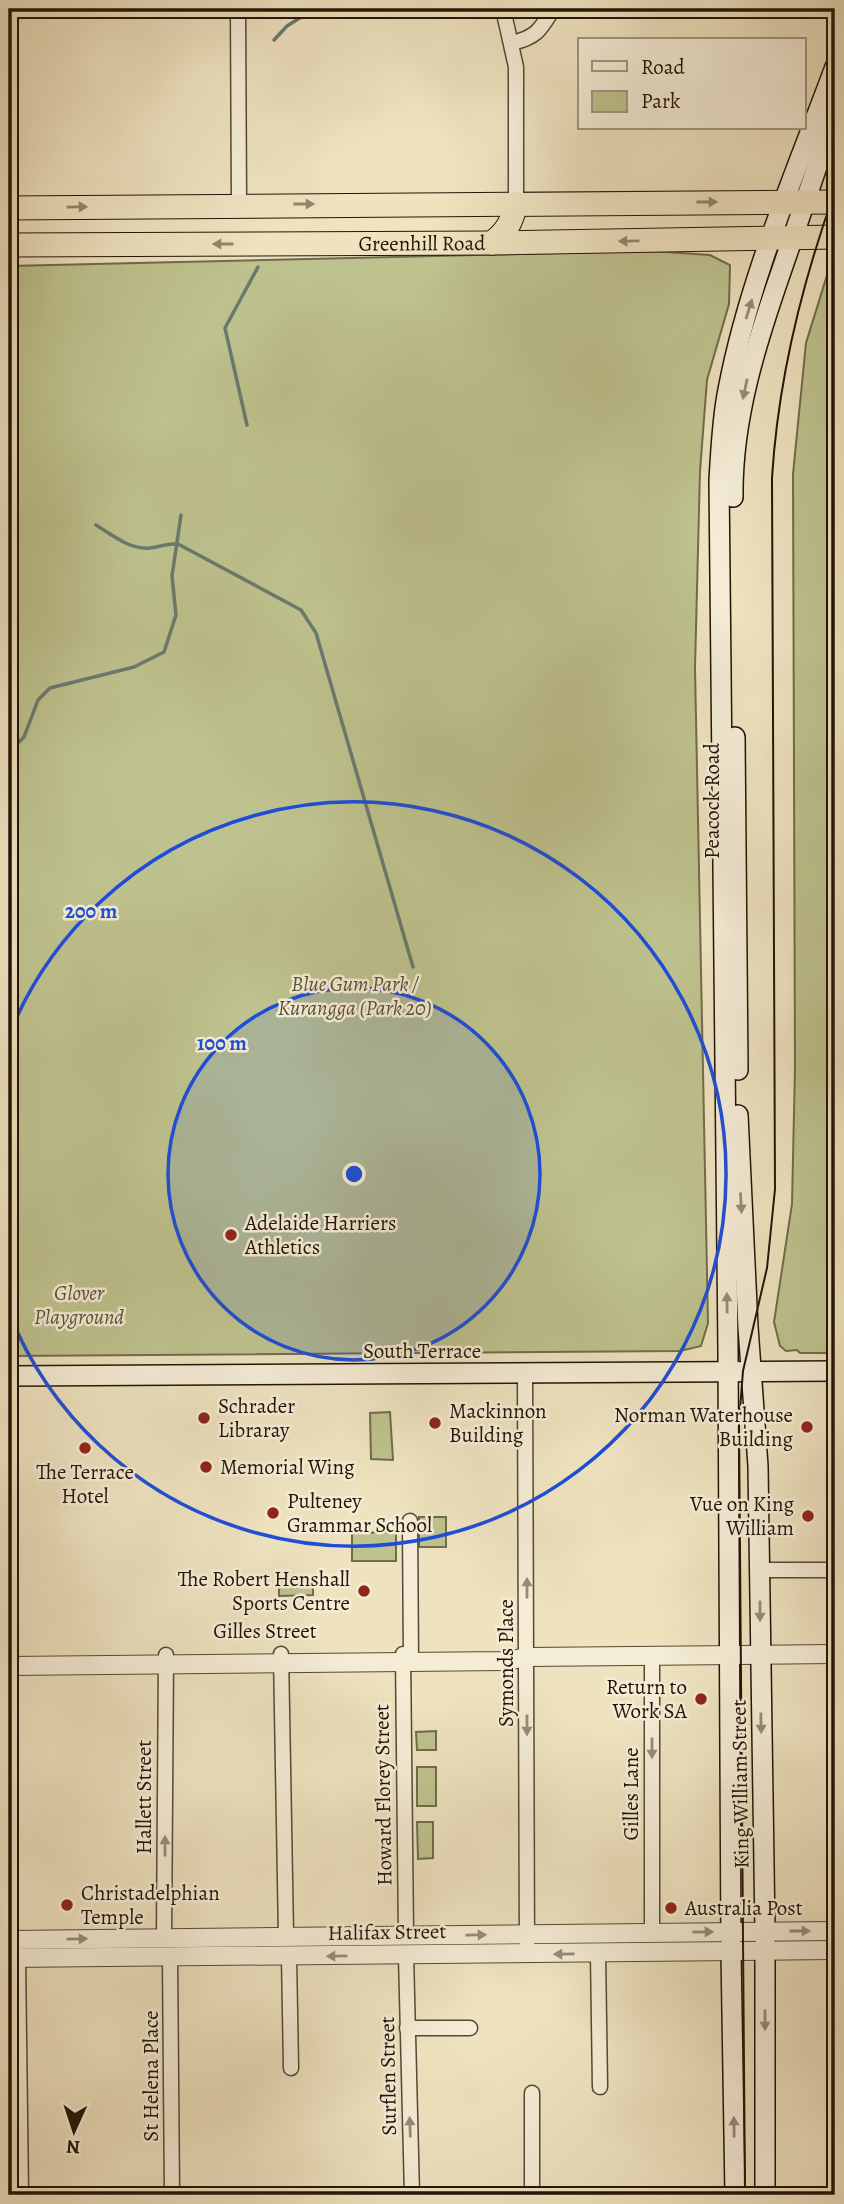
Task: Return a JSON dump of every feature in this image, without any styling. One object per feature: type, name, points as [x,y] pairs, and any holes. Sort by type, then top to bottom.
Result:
[{"type":"highway","name":"Greenhill Road","points":[[9,208],[835,202]]},
{"type":"highway","points":[[492,243],[506,232],[513,221],[516,203]]},
{"type":"highway","points":[[649,203],[688,223],[687,234],[677,240]]},
{"type":"highway","points":[[343,204],[327,220],[327,226],[338,232],[361,236],[365,243]]},
{"type":"highway","name":"Greenhill Road","points":[[9,245],[492,243],[835,237]]},
{"type":"main road","points":[[794,202],[835,67]]},
{"type":"main road","points":[[794,202],[835,114]]},
{"type":"main road","name":"Peacock Road","points":[[728,1371],[732,477],[745,387],[763,323],[781,238],[794,202]]},
{"type":"main road","name":"Peacock Road","points":[[730,980],[752,1371]]},
{"type":"main road","name":"King William Street","points":[[728,1371],[735,2195]]},
{"type":"main road","name":"King William Street","points":[[752,1371],[758,1466],[760,1570],[765,1931],[765,2195]]},
{"type":"main road","name":"South Terrace","points":[[9,1376],[835,1371]]},
{"type":"street","points":[[238,9],[239,205]]},
{"type":"street","points":[[503,9],[516,67],[516,203]]},
{"type":"street","points":[[512,43],[528,39],[539,32],[553,9]]},
{"type":"street","name":"Symonds Place","points":[[524,1373],[527,1954]]},
{"type":"street","name":"Howard Florey Street","points":[[406,1936],[410,1521]]},
{"type":"street","points":[[760,1570],[835,1570]]},
{"type":"street","name":"Gilles Street","points":[[9,1656],[44,1660],[407,1658],[506,1661],[524,1657],[835,1654]]},
{"type":"street","name":"Gilles Lane","points":[[652,1656],[652,1933]]},
{"type":"street","points":[[281,1659],[291,2068]]},
{"type":"street","name":"Gilles Street","points":[[9,1666],[44,1660]]},
{"type":"street","name":"Hallett Street","points":[[164,1939],[166,1660]]},
{"type":"street","name":"Halifax Street","points":[[9,1940],[835,1931]]},
{"type":"street","name":"Halifax Street","points":[[13,1958],[835,1950]]},
{"type":"street","points":[[598,1953],[600,2087]]},
{"type":"street","name":"Surflen Street","points":[[406,1955],[412,2195]]},
{"type":"street","name":"St Helena Place","points":[[170,1957],[172,2195]]},
{"type":"street","points":[[13,1958],[15,2159],[21,2195]]},
{"type":"street","points":[[407,2028],[470,2028]]},
{"type":"street","points":[[532,2093],[532,2195]]},
{"type":"green space","name":"Blue Gum Park / Kurangga (Park 20)","points":[[652,251],[710,255],[730,265],[729,304],[707,380],[700,471],[695,668],[708,1323],[701,1346],[680,1351],[9,1356],[9,266]]},
{"type":"green space","points":[[835,263],[835,1353],[800,1353],[797,1350],[786,1351],[780,1346],[774,1322],[792,1204],[795,1068],[793,474],[806,343],[828,272]]},
{"type":"green space","points":[[390,1412],[393,1460],[371,1459],[370,1413]]},
{"type":"green space","points":[[419,1517],[446,1517],[446,1547],[419,1547]]},
{"type":"green space","points":[[396,1532],[396,1561],[352,1561],[352,1533]]},
{"type":"green space","points":[[313,1577],[313,1595],[279,1596],[279,1578]]},
{"type":"green space","points":[[436,1731],[436,1750],[417,1750],[416,1732]]},
{"type":"green space","points":[[417,1767],[436,1767],[436,1806],[417,1806]]},
{"type":"green space","points":[[417,1822],[433,1822],[433,1858],[418,1859]]},
{"type":"waterway","points":[[274,40],[287,26],[314,9]]},
{"type":"waterway","points":[[247,425],[225,328],[258,267]]},
{"type":"waterway","points":[[9,752],[24,737],[38,700],[50,688],[134,667],[164,652],[176,615],[172,576],[181,515]]},
{"type":"waterway","points":[[96,525],[135,547],[178,544],[301,610],[316,633],[413,967]]},
{"type":"tram line","points":[[745,2195],[739,1422],[743,1371],[767,1268],[775,1189],[772,478],[780,405],[793,332],[835,191]]},
{"type":"place","name":"Adelaide Harriers Athletics","points":[[231,1235]]},
{"type":"place","name":"Schrader Libraray","points":[[204,1418]]},
{"type":"place","name":"Mackinnon Building","points":[[435,1423]]},
{"type":"place","name":"Norman Waterhouse Building","points":[[807,1427]]},
{"type":"place","name":"The Terrace Hotel","points":[[85,1448]]},
{"type":"place","name":"Memorial Wing","points":[[206,1467]]},
{"type":"place","name":"Pulteney Grammar School","points":[[273,1513]]},
{"type":"place","name":"Vue on King William","points":[[808,1516]]},
{"type":"place","name":"The Robert Henshall Sports Centre","points":[[364,1591]]},
{"type":"place","name":"Return to Work SA","points":[[701,1699]]},
{"type":"place","name":"Christadelphian Temple","points":[[67,1905]]},
{"type":"place","name":"Australia Post","points":[[671,1908]]},
{"type":"park label","name":"Glover Playground","points":[[79,1305]]}]
